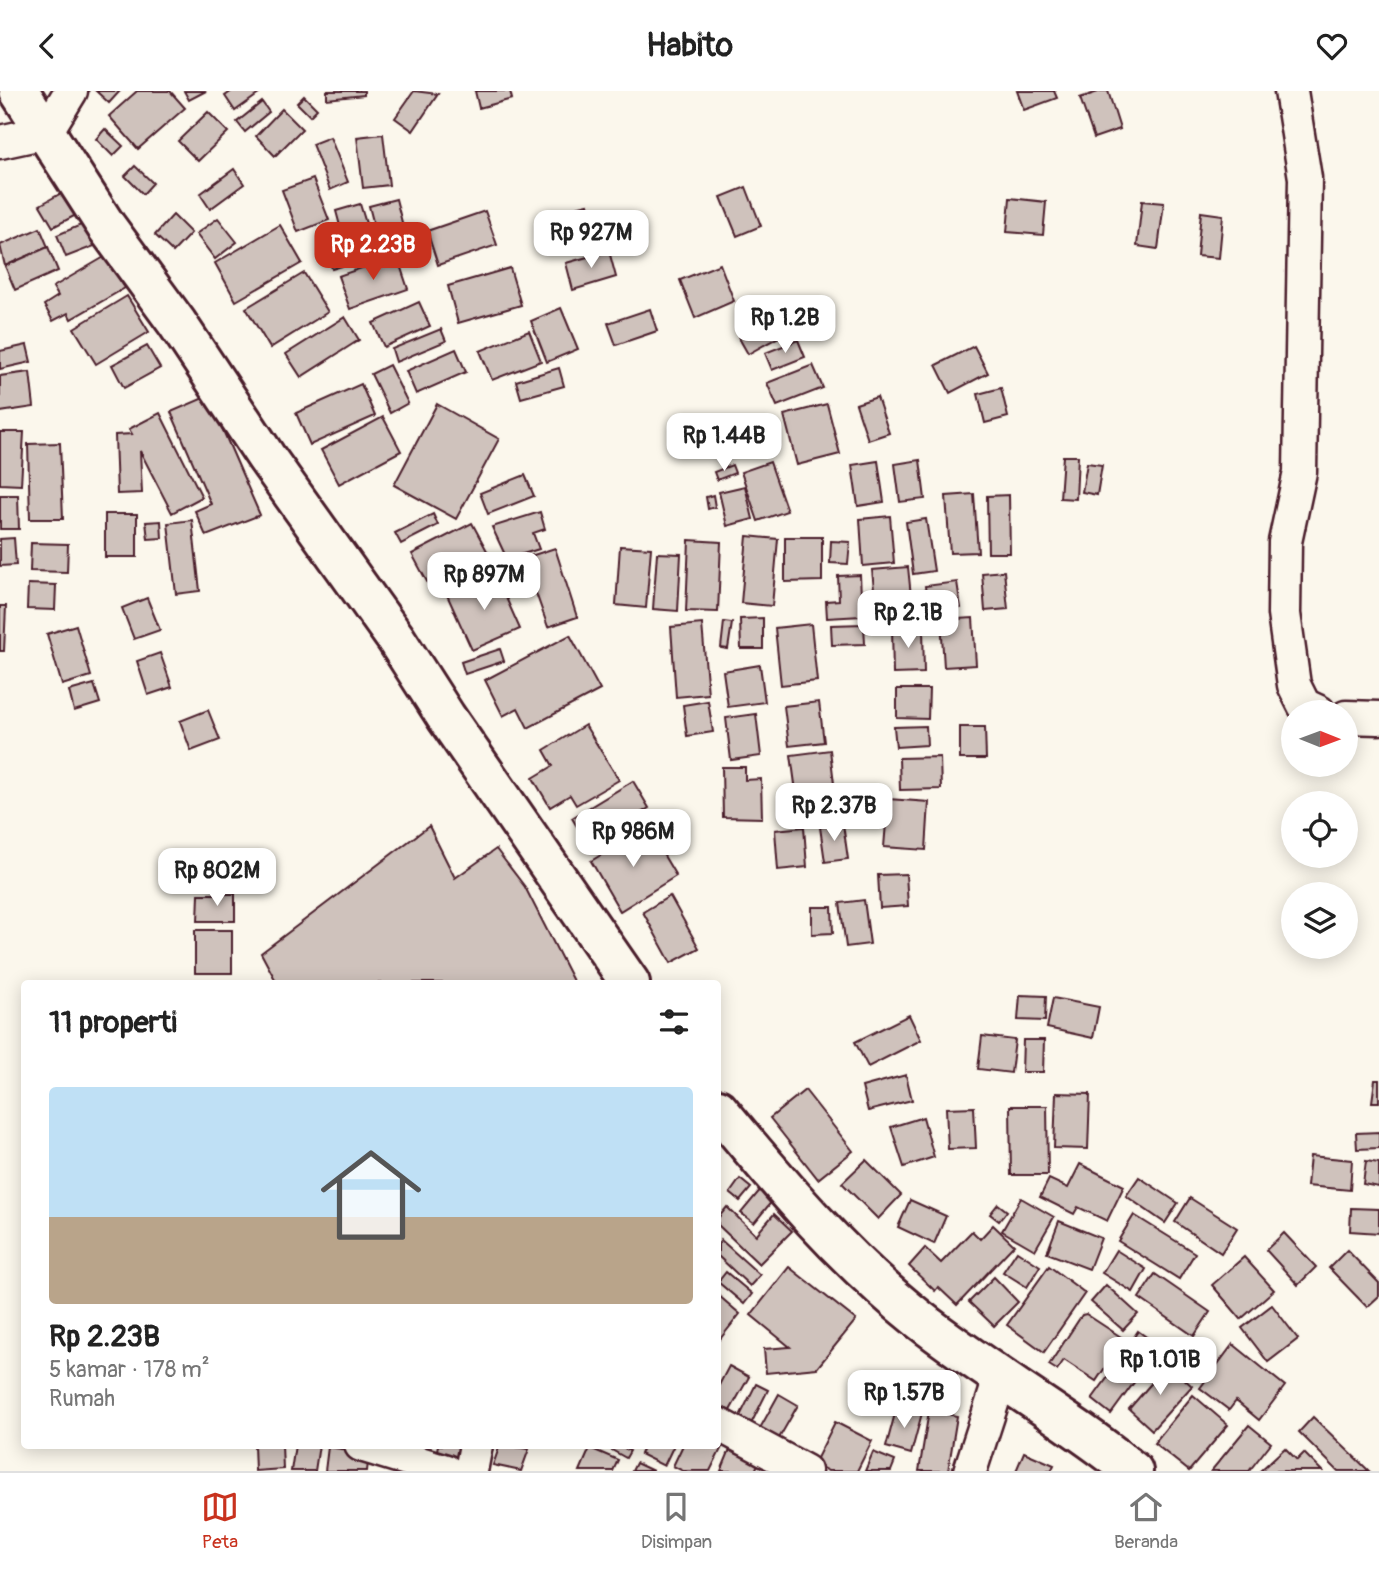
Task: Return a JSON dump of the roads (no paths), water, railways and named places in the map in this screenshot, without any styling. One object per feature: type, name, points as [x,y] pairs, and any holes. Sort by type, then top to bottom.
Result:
[{"type":"highway","points":[[19,91],[106,226],[177,323],[266,457],[396,639],[446,717],[628,980]]},
{"type":"highway","points":[[721,1112],[779,1184],[857,1265],[920,1319],[1000,1380],[1052,1411],[1133,1471]]},
{"type":"street","points":[[0,142],[46,132],[71,91]]},
{"type":"street","points":[[1291,91],[1305,179],[1300,472],[1285,542],[1284,614],[1294,685],[1302,700]]},
{"type":"street","points":[[1358,717],[1379,717]]},
{"type":"street","points":[[970,1471],[1000,1380]]},
{"type":"street","points":[[721,1426],[805,1471]]},
{"type":"street","points":[[374,1449],[446,1471]]},
{"type":"street","points":[[471,1471],[475,1449]]}]
